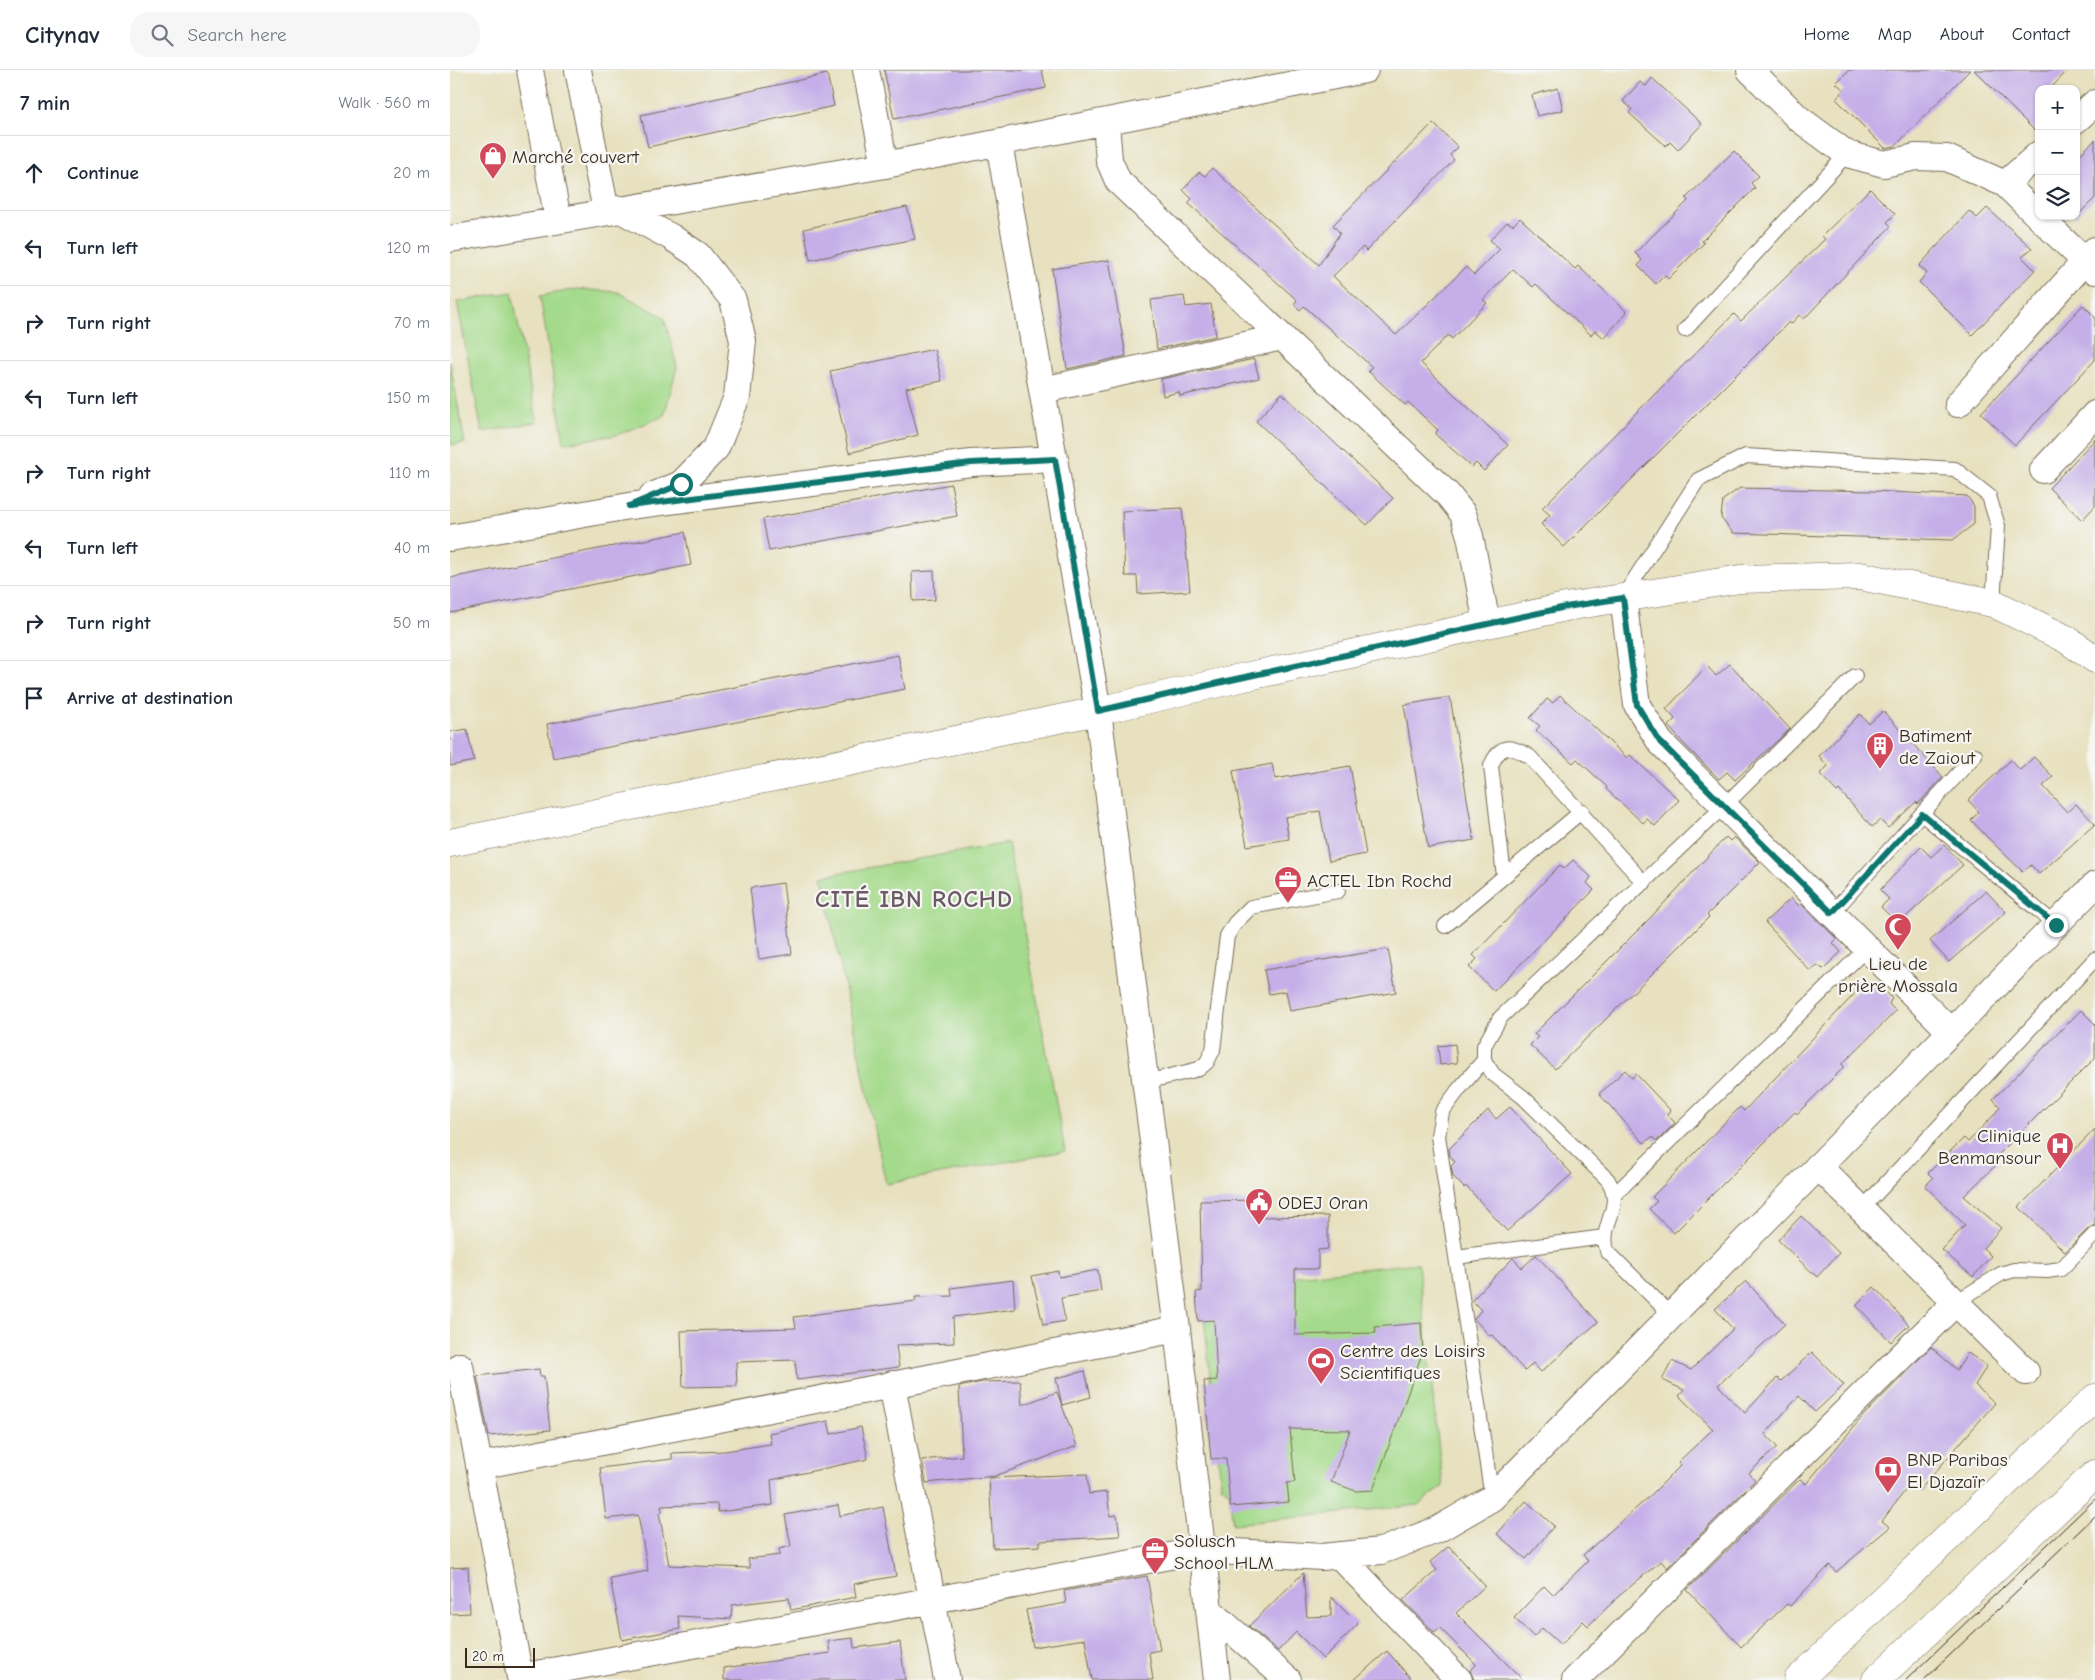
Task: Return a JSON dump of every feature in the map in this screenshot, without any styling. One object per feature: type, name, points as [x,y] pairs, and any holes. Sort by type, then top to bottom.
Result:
[{"type":"main road","points":[[450,844],[1098,711],[1566,607],[1740,580],[1860,576],[1993,603],[2066,638],[2095,659]]},
{"type":"main road","points":[[1798,1680],[2095,1398]]},
{"type":"main road","points":[[1876,1680],[2095,1474]]},
{"type":"street","points":[[530,70],[558,220]]},
{"type":"street","points":[[578,70],[612,210]]},
{"type":"street","points":[[866,70],[885,165]]},
{"type":"street","points":[[450,239],[885,165],[1365,70]]},
{"type":"street","points":[[1750,70],[1798,118],[1847,154],[1884,164],[1916,157],[1947,158],[2005,184],[2091,260],[1958,404]]},
{"type":"street","points":[[2080,116],[2095,103]]},
{"type":"street","points":[[1106,122],[1109,160],[1118,181],[1448,495],[1463,514],[1470,536],[1487,624]]},
{"type":"street","points":[[999,143],[1098,711],[1177,1329],[1217,1680]]},
{"type":"street","points":[[2005,184],[2035,158]]},
{"type":"street","points":[[612,210],[672,237],[698,255],[733,300],[743,341],[738,397],[716,448],[681,484],[629,506]]},
{"type":"street","points":[[1043,390],[1282,337]]},
{"type":"street","points":[[2044,470],[2095,414]]},
{"type":"street","points":[[450,538],[629,506],[971,463],[1055,459]]},
{"type":"street","points":[[1623,598],[1637,705],[1660,742],[1950,1032]]},
{"type":"street","points":[[460,1366],[520,1677],[1202,1550],[1322,1557],[1381,1551],[1436,1530],[1492,1498],[2095,885]]},
{"type":"street","points":[[1818,1166],[2026,1372]]},
{"type":"street","points":[[1575,1680],[1956,1302]]},
{"type":"street","points":[[479,1466],[1177,1329]]},
{"type":"street","points":[[892,1384],[948,1680]]},
{"type":"street","points":[[1339,1556],[1460,1680]]},
{"type":"street","points":[[1209,1610],[1288,1680]]},
{"type":"lane","points":[[1685,330],[1847,154]]},
{"type":"lane","points":[[1623,598],[1698,480],[1746,456],[1956,469],[1989,496],[1998,526],[1993,603]]},
{"type":"lane","points":[[1671,1315],[1607,1251],[1604,1237],[1615,1206],[1614,1194],[1608,1180],[1523,1097],[1493,1074],[1484,1060],[1484,1046],[1500,1018],[1725,806],[1855,676]]},
{"type":"lane","points":[[1504,876],[1491,766],[1496,754],[1504,748],[1516,748],[1530,757],[1582,811],[1644,882]]},
{"type":"lane","points":[[1832,913],[1975,755]]},
{"type":"lane","points":[[1446,926],[1582,811]]},
{"type":"lane","points":[[1922,814],[2056,925]]},
{"type":"lane","points":[[1146,1082],[1199,1069],[1207,1062],[1213,1050],[1227,936],[1235,923],[1251,907],[1338,891]]},
{"type":"lane","points":[[1614,1194],[1867,948]]},
{"type":"lane","points":[[1862,1209],[2095,959]]},
{"type":"lane","points":[[1484,1060],[1458,1089],[1442,1112],[1438,1136],[1492,1498]]},
{"type":"lane","points":[[1956,1302],[2001,1274],[2014,1270],[2047,1271],[2061,1269],[2095,1234]]},
{"type":"lane","points":[[1456,1257],[1604,1237]]},
{"type":"green space","points":[[577,289],[618,292],[664,317],[677,367],[664,416],[617,435],[564,443],[540,296]]},
{"type":"green space","points":[[512,292],[537,422],[482,432],[457,302]]},
{"type":"green space","points":[[450,362],[465,443],[450,445]]},
{"type":"green space","points":[[1008,843],[1065,1151],[886,1184],[822,876]]},
{"type":"green space","name":"Centre des Loisirs Scientifiques","points":[[1418,1263],[1443,1486],[1418,1505],[1233,1524],[1231,1494],[1221,1485],[1201,1286]]},
{"type":"building","points":[[884,70],[1042,70],[1046,88],[894,119]]},
{"type":"building","points":[[1849,70],[1970,70],[1895,146],[1885,148],[1836,99],[1844,90],[1836,83]]},
{"type":"building","points":[[1974,70],[2068,70],[2054,85],[2035,85],[2035,131]]},
{"type":"building","points":[[827,74],[834,106],[648,147],[641,115]]},
{"type":"building","points":[[1652,78],[1702,124],[1678,150],[1670,142],[1666,146],[1629,113],[1632,109],[1623,101],[1640,82],[1646,86]]},
{"type":"building","points":[[1558,88],[1563,110],[1537,116],[1532,95]]},
{"type":"building","points":[[1433,123],[1458,147],[1450,155],[1454,160],[1366,251],[1363,247],[1333,276],[1396,335],[1466,267],[1474,275],[1500,249],[1490,240],[1507,222],[1513,225],[1520,218],[1575,269],[1578,266],[1627,312],[1604,338],[1595,330],[1591,335],[1536,284],[1533,287],[1513,269],[1483,300],[1487,303],[1452,339],[1448,335],[1421,363],[1508,445],[1484,471],[1476,463],[1472,467],[1435,434],[1438,430],[1408,402],[1405,405],[1368,371],[1372,367],[1304,306],[1300,310],[1294,304],[1297,300],[1188,203],[1192,199],[1183,190],[1199,172],[1205,176],[1212,168],[1319,265],[1340,233],[1333,225]]},
{"type":"building","points":[[2095,140],[2095,198],[2080,213],[2080,175],[2080,154]]},
{"type":"building","points":[[1734,151],[1759,176],[1751,183],[1755,188],[1702,241],[1704,243],[1668,279],[1665,275],[1656,284],[1638,266],[1642,260],[1635,253],[1688,201],[1686,198]]},
{"type":"building","points":[[1870,189],[1895,214],[1887,222],[1891,226],[1804,319],[1799,315],[1791,324],[1789,322],[1564,547],[1541,524],[1550,515],[1542,508],[1734,314],[1741,321],[1825,239],[1822,236]]},
{"type":"building","points":[[907,207],[915,239],[810,260],[804,229]]},
{"type":"building","points":[[1987,208],[2032,248],[2022,257],[2035,270],[1972,335],[1919,282],[1927,273],[1919,266],[1969,211],[1977,218]]},
{"type":"building","points":[[1109,260],[1126,356],[1067,369],[1052,269]]},
{"type":"building","points":[[1184,296],[1186,307],[1211,304],[1216,336],[1157,349],[1151,300]]},
{"type":"building","points":[[2083,305],[2095,317],[2095,360],[2015,445],[1981,413]]},
{"type":"building","points":[[934,349],[942,381],[906,388],[918,435],[849,453],[830,371]]},
{"type":"building","points":[[1254,359],[1259,378],[1180,396],[1179,392],[1163,396],[1161,379]]},
{"type":"building","points":[[1282,393],[1393,498],[1367,525],[1256,421]]},
{"type":"building","points":[[2095,439],[2095,506],[2082,520],[2049,488]]},
{"type":"building","points":[[951,484],[957,516],[769,551],[763,519]]},
{"type":"building","points":[[1740,488],[1873,491],[1967,496],[1974,506],[1974,524],[1953,540],[1733,533],[1721,518],[1723,500]]},
{"type":"building","points":[[1182,508],[1190,591],[1138,594],[1137,576],[1125,576],[1122,511]]},
{"type":"building","points":[[685,532],[691,565],[450,613],[450,578]]},
{"type":"building","points":[[934,571],[935,600],[913,601],[912,572]]},
{"type":"building","points":[[898,655],[905,689],[553,758],[547,724]]},
{"type":"building","points":[[1730,664],[1790,729],[1735,780],[1727,772],[1719,779],[1684,744],[1668,726],[1675,719],[1666,709],[1707,666],[1716,676]]},
{"type":"building","points":[[1560,695],[1627,758],[1630,755],[1679,800],[1655,826],[1647,819],[1643,823],[1577,759],[1573,763],[1536,730],[1540,726],[1530,718],[1547,699],[1553,703]]},
{"type":"building","points":[[1450,697],[1474,840],[1428,848],[1404,705]]},
{"type":"building","name":"Batiment de Zaiout","points":[[1883,711],[1943,777],[1918,804],[1916,802],[1888,828],[1880,820],[1872,827],[1839,790],[1837,792],[1820,774],[1828,766],[1819,756],[1860,714],[1869,724]]},
{"type":"building","points":[[467,729],[474,761],[450,766],[450,732]]},
{"type":"building","points":[[2034,757],[2053,777],[2043,786],[2067,812],[2076,804],[2095,824],[2039,874],[2031,865],[2023,872],[1988,838],[1971,820],[1979,812],[1968,800],[2011,760],[2020,770]]},
{"type":"building","points":[[1272,764],[1275,779],[1350,766],[1366,854],[1329,861],[1320,811],[1285,817],[1289,839],[1247,846],[1233,771]]},
{"type":"building","points":[[1726,837],[1730,841],[1734,837],[1760,862],[1707,915],[1709,917],[1555,1069],[1530,1045],[1538,1037],[1534,1034],[1652,916]]},
{"type":"building","points":[[1944,845],[1963,865],[1898,924],[1881,907],[1889,899],[1880,890],[1921,847],[1931,857]]},
{"type":"building","points":[[1573,860],[1591,877],[1587,883],[1594,890],[1494,991],[1469,967],[1477,959],[1473,955],[1560,865],[1564,869]]},
{"type":"building","points":[[783,883],[792,954],[759,959],[750,888]]},
{"type":"building","points":[[1986,891],[2006,912],[1949,962],[1930,941]]},
{"type":"building","points":[[1791,898],[1799,906],[1801,904],[1837,939],[1833,943],[1841,952],[1823,969],[1817,965],[1810,971],[1765,922]]},
{"type":"building","points":[[1388,949],[1396,992],[1290,1011],[1286,991],[1269,994],[1264,970]]},
{"type":"building","points":[[1875,981],[1892,998],[1889,1004],[1896,1011],[1842,1064],[1844,1067],[1797,1114],[1795,1112],[1674,1233],[1649,1209],[1657,1201],[1652,1197],[1740,1107],[1744,1111],[1862,986],[1866,990]]},
{"type":"building","points":[[2081,1010],[2095,1024],[2095,1058],[1994,1159],[1998,1163],[1964,1196],[2001,1228],[1983,1248],[1991,1256],[1973,1277],[1942,1250],[1965,1225],[1925,1186],[1933,1178],[1928,1173],[1964,1138],[1968,1142],[1993,1116],[2000,1107],[1993,1099]]},
{"type":"building","points":[[1455,1044],[1457,1063],[1440,1065],[1438,1046]]},
{"type":"building","points":[[1625,1070],[1632,1078],[1636,1074],[1671,1111],[1667,1114],[1675,1123],[1657,1141],[1652,1137],[1644,1143],[1599,1094]]},
{"type":"building","points":[[1510,1107],[1572,1174],[1507,1231],[1466,1186],[1464,1188],[1453,1176],[1451,1166],[1455,1162],[1450,1156],[1449,1149],[1488,1110],[1496,1119]]},
{"type":"building","points":[[2095,1129],[2095,1225],[2089,1228],[2065,1252],[2019,1207]]},
{"type":"building","name":"Centre des Loisirs Scientifiques","points":[[1259,1200],[1259,1217],[1328,1216],[1328,1249],[1318,1250],[1318,1269],[1295,1269],[1295,1335],[1376,1333],[1375,1327],[1421,1323],[1423,1351],[1373,1490],[1356,1491],[1331,1482],[1350,1430],[1290,1429],[1295,1482],[1287,1483],[1289,1502],[1230,1507],[1226,1458],[1211,1459],[1204,1381],[1217,1380],[1214,1320],[1198,1321],[1196,1292],[1202,1291],[1200,1201]]},
{"type":"building","points":[[1801,1216],[1839,1253],[1817,1277],[1778,1240]]},
{"type":"building","points":[[1536,1255],[1598,1322],[1541,1372],[1533,1363],[1525,1371],[1492,1335],[1490,1336],[1474,1319],[1481,1310],[1472,1300],[1513,1258],[1522,1268]]},
{"type":"building","points":[[1098,1270],[1101,1291],[1061,1298],[1065,1321],[1043,1325],[1032,1276],[1058,1271],[1059,1277]]},
{"type":"building","points":[[1013,1280],[1015,1309],[953,1317],[954,1343],[896,1345],[899,1367],[797,1380],[795,1360],[736,1362],[737,1386],[683,1387],[681,1331],[796,1328],[794,1317],[916,1301],[915,1297],[952,1296],[951,1288]]},
{"type":"building","points":[[1746,1281],[1785,1324],[1718,1385],[1745,1413],[1777,1378],[1781,1381],[1812,1352],[1844,1385],[1815,1412],[1799,1396],[1765,1434],[1777,1447],[1749,1473],[1755,1480],[1667,1568],[1661,1561],[1619,1596],[1588,1626],[1583,1621],[1561,1645],[1542,1628],[1534,1637],[1514,1618],[1544,1586],[1553,1595],[1588,1561],[1583,1555],[1650,1496],[1681,1465],[1678,1462],[1713,1429],[1679,1396],[1684,1390],[1662,1380],[1672,1361],[1691,1370],[1733,1329],[1715,1309]]},
{"type":"building","points":[[1874,1287],[1909,1325],[1891,1342],[1856,1305]]},
{"type":"building","points":[[1931,1347],[1957,1370],[1968,1353],[1987,1366],[1975,1385],[1995,1403],[1919,1491],[1911,1483],[1882,1521],[1890,1527],[1836,1572],[1830,1565],[1790,1606],[1787,1604],[1741,1647],[1687,1590],[1800,1479],[1806,1484],[1863,1416]]},
{"type":"building","points":[[539,1369],[540,1376],[544,1376],[550,1430],[489,1436],[477,1376]]},
{"type":"building","points":[[1085,1371],[1091,1397],[1062,1405],[1056,1378]]},
{"type":"building","points":[[1020,1381],[1022,1405],[1057,1392],[1077,1446],[995,1476],[926,1483],[922,1460],[962,1456],[959,1387],[982,1382]]},
{"type":"building","points":[[828,1421],[831,1434],[861,1427],[868,1459],[771,1480],[773,1505],[718,1512],[717,1504],[661,1506],[662,1512],[659,1513],[669,1565],[750,1568],[748,1559],[780,1555],[779,1549],[791,1546],[785,1515],[838,1505],[840,1516],[883,1507],[896,1576],[854,1584],[856,1597],[791,1610],[789,1598],[732,1605],[731,1619],[678,1616],[680,1629],[622,1640],[610,1578],[648,1571],[638,1515],[606,1519],[600,1468],[672,1459],[672,1453],[725,1451],[771,1444],[769,1433]]},
{"type":"building","points":[[1087,1474],[1089,1494],[1107,1492],[1110,1516],[1117,1515],[1120,1536],[1040,1541],[1040,1546],[993,1548],[989,1478]]},
{"type":"building","points":[[1526,1501],[1554,1526],[1526,1559],[1497,1534]]},
{"type":"building","points":[[1449,1546],[1485,1586],[1456,1613],[1523,1680],[1474,1680],[1470,1670],[1476,1664],[1440,1628],[1434,1632],[1403,1600],[1437,1570],[1430,1562]]},
{"type":"building","points":[[468,1567],[470,1613],[450,1614],[450,1568]]},
{"type":"building","points":[[1303,1573],[1307,1617],[1331,1616],[1331,1597],[1358,1624],[1323,1659],[1296,1632],[1278,1651],[1249,1626]]},
{"type":"building","points":[[1147,1576],[1160,1650],[1149,1652],[1153,1680],[1092,1680],[1085,1639],[1033,1647],[1026,1610],[1066,1603],[1064,1591]]},
{"type":"building","points":[[853,1638],[854,1648],[900,1642],[905,1680],[724,1680],[724,1668],[830,1653],[828,1641]]},
{"type":"building","points":[[1387,1651],[1412,1680],[1354,1680]]},
{"type":"tram line","points":[[1906,1680],[2095,1499]]},
{"type":"tram line","points":[[1924,1680],[2095,1516]]},
{"type":"place","name":"Marché couvert","points":[[493,180]]},
{"type":"place","name":"Batiment de Zaiout","points":[[1880,770]]},
{"type":"place","name":"ACTEL Ibn Rochd","points":[[1288,904]]},
{"type":"place","name":"Lieu de prière Mossala","points":[[1898,951]]},
{"type":"place","name":"Clinique Benmansour","points":[[2060,1170]]},
{"type":"place","name":"ODEJ Oran","points":[[1259,1226]]},
{"type":"place","name":"Centre des Loisirs Scientifiques","points":[[1321,1385]]},
{"type":"place","name":"BNP Paribas El Djazaïr","points":[[1888,1494]]},
{"type":"place","name":"Solusch School HLM","points":[[1155,1575]]},
{"type":"district","name":"CITÉ IBN ROCHD","points":[[914,899]]},
{"type":"route","points":[[681,484],[629,506],[971,463],[1055,459],[1098,711],[1566,607],[1623,598],[1630,665],[1637,705],[1660,742],[1832,913],[1922,814],[2056,925]]}]
